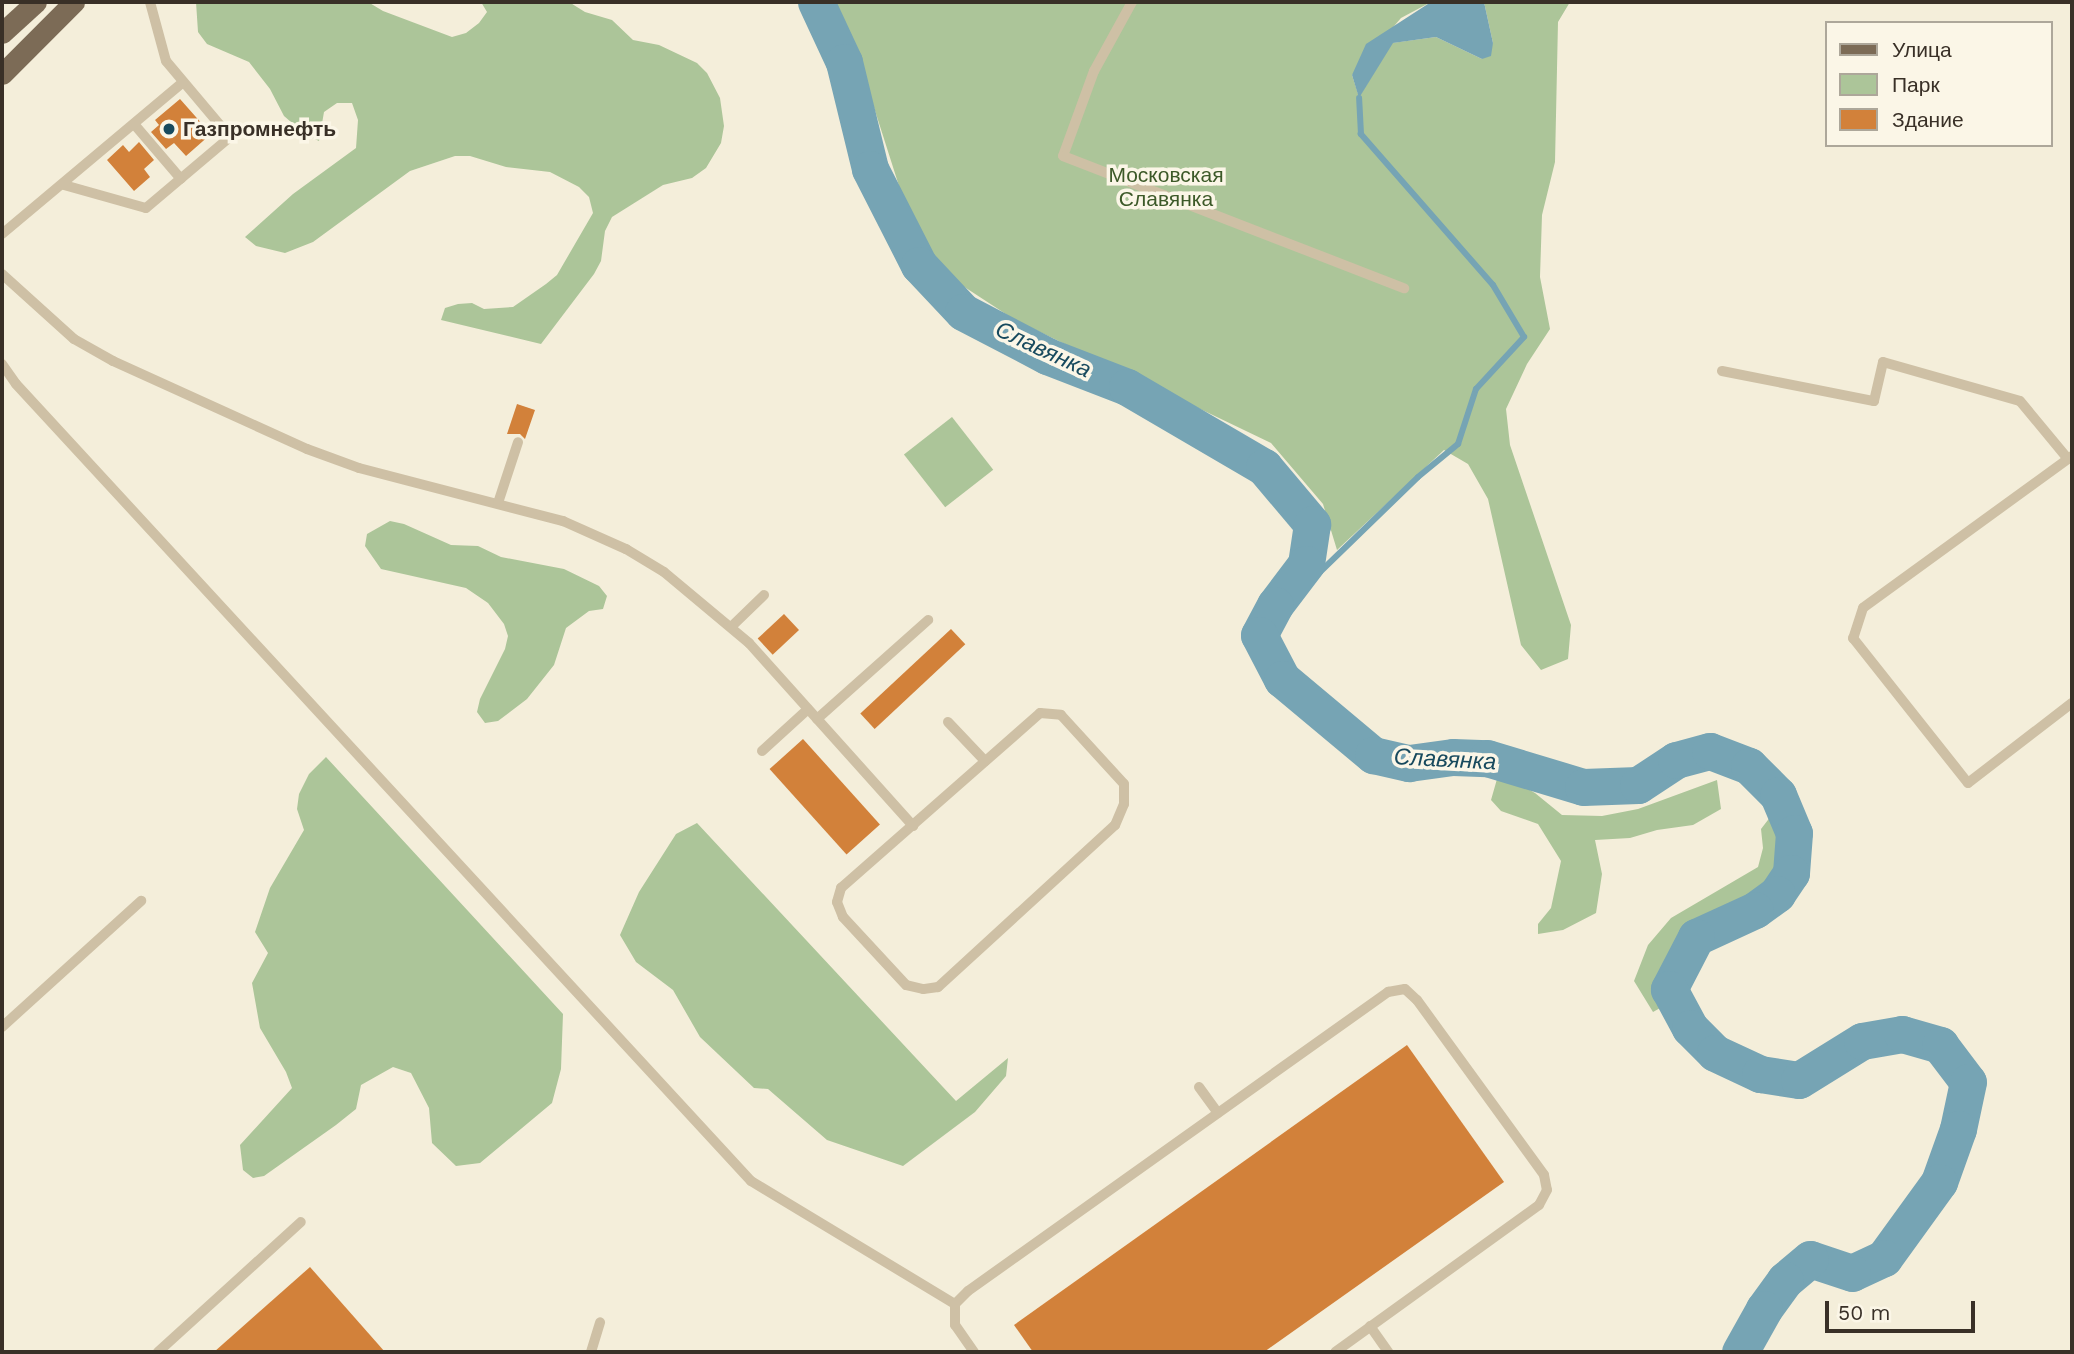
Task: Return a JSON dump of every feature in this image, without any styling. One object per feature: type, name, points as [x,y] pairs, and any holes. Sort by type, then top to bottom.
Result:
[{"type":"main road","points":[[2,33],[36,2]]},
{"type":"main road","points":[[2,74],[74,2]]},
{"type":"lane","points":[[64,185],[146,208],[230,136],[166,61],[150,2]]},
{"type":"lane","points":[[1132,2],[1094,71],[1063,156],[1404,288]]},
{"type":"lane","points":[[2,234],[64,185],[183,82]]},
{"type":"lane","points":[[134,124],[181,179]]},
{"type":"lane","points":[[3,277],[74,339],[113,361],[359,468],[563,521],[626,549],[664,572],[732,627],[913,826]]},
{"type":"lane","points":[[1721,371],[1874,401],[1883,362],[2020,401],[2070,457],[1863,608],[1853,638],[1968,783],[2072,703]]},
{"type":"lane","points":[[2,364],[26,394],[751,1181],[955,1304]]},
{"type":"lane","points":[[498,503],[518,442]]},
{"type":"lane","points":[[732,627],[764,596]]},
{"type":"lane","points":[[817,719],[929,620]]},
{"type":"lane","points":[[762,751],[808,709]]},
{"type":"lane","points":[[1040,713],[1061,715],[1124,785],[1124,804],[1115,825],[937,987],[923,989],[906,985],[843,917],[837,902],[841,888],[985,761],[1040,713]]},
{"type":"lane","points":[[948,722],[985,761]]},
{"type":"lane","points":[[2,1027],[141,901]]},
{"type":"lane","points":[[974,1352],[955,1325],[955,1304],[968,1291],[1388,992],[1405,989],[1417,1000],[1544,1175],[1547,1190],[1539,1205],[1335,1352]]},
{"type":"lane","points":[[1199,1087],[1218,1113]]},
{"type":"lane","points":[[158,1352],[302,1222]]},
{"type":"lane","points":[[590,1352],[600,1322]]},
{"type":"lane","points":[[1370,1326],[1388,1352]]},
{"type":"green space","points":[[196,2],[368,2],[383,11],[452,37],[466,33],[479,23],[487,12],[481,2],[569,2],[585,12],[612,20],[633,40],[659,45],[697,63],[707,73],[720,98],[724,126],[721,143],[706,168],[692,178],[663,185],[612,217],[605,231],[601,261],[594,274],[541,344],[441,320],[445,308],[458,304],[472,303],[484,309],[513,307],[557,275],[593,213],[589,197],[579,187],[550,172],[506,167],[470,156],[455,156],[410,171],[313,242],[285,253],[256,246],[245,237],[293,194],[356,148],[358,120],[352,103],[337,103],[324,112],[319,141],[306,135],[284,116],[270,89],[249,62],[207,44],[198,32]]},
{"type":"green space","name":"Московская Славянка","points":[[826,2],[1431,2],[1401,18],[1352,75],[1359,97],[1392,43],[1436,37],[1482,59],[1493,43],[1484,2],[1570,2],[1558,22],[1555,162],[1542,215],[1540,277],[1550,329],[1527,364],[1506,409],[1510,445],[1571,625],[1568,659],[1541,670],[1521,645],[1488,499],[1468,464],[1444,450],[1337,550],[1323,504],[1271,443],[1015,320],[943,273],[907,211],[863,73]]},
{"type":"green space","points":[[952,417],[993,470],[945,507],[904,455]]},
{"type":"green space","points":[[390,521],[404,524],[451,545],[478,546],[501,557],[564,569],[599,586],[607,596],[603,609],[589,611],[566,628],[554,665],[527,699],[498,721],[485,723],[477,712],[480,699],[505,649],[508,636],[504,624],[488,603],[466,588],[381,569],[365,546],[367,534]]},
{"type":"green space","points":[[326,757],[563,1014],[561,1069],[552,1103],[480,1163],[456,1166],[432,1143],[429,1108],[411,1073],[393,1067],[361,1085],[356,1109],[264,1176],[253,1178],[243,1170],[240,1145],[292,1088],[286,1072],[260,1028],[252,983],[268,953],[255,932],[270,888],[304,830],[297,809],[299,794],[309,774]]},
{"type":"green space","points":[[1497,779],[1514,781],[1535,793],[1562,815],[1602,816],[1638,809],[1717,780],[1721,809],[1693,825],[1657,830],[1630,838],[1595,840],[1602,874],[1596,913],[1563,930],[1538,934],[1538,924],[1551,908],[1561,861],[1538,824],[1501,811],[1491,800]]},
{"type":"green space","points":[[1771,816],[1785,832],[1782,869],[1756,900],[1710,916],[1676,946],[1661,983],[1669,1003],[1653,1012],[1634,981],[1648,945],[1671,918],[1758,867],[1763,848],[1761,829]]},
{"type":"green space","points":[[697,823],[956,1101],[1008,1058],[1006,1076],[975,1112],[903,1166],[827,1140],[768,1089],[754,1088],[700,1037],[673,990],[636,962],[620,935],[639,892],[676,834]]},
{"type":"water","points":[[1431,2],[1484,2],[1493,43],[1491,56],[1482,59],[1436,37],[1393,43],[1359,98],[1352,75],[1366,44]]},
{"type":"building","points":[[180,99],[211,134],[186,156],[174,143],[166,149],[151,132],[159,125],[155,120]]},
{"type":"building","points":[[139,142],[154,160],[144,169],[150,177],[134,191],[107,160],[123,145],[129,152]]},
{"type":"building","points":[[517,404],[535,410],[525,439],[520,434],[507,434]]},
{"type":"building","points":[[784,614],[799,630],[773,655],[758,639]]},
{"type":"building","points":[[951,629],[965,644],[875,729],[860,714]]},
{"type":"building","points":[[803,739],[880,824],[847,855],[770,769]]},
{"type":"building","points":[[1407,1045],[1504,1182],[1264,1352],[1033,1352],[1014,1325]]},
{"type":"building","points":[[310,1267],[385,1352],[214,1352]]},
{"type":"waterway","name":"Славянка","points":[[816,2],[844,62],[870,169],[919,265],[963,312],[1047,356],[1127,387],[1264,467],[1312,524],[1306,564],[1275,605],[1259,635],[1282,679],[1373,755],[1409,763],[1453,757],[1487,758],[1583,787],[1638,785],[1676,760],[1710,751],[1749,766],[1778,795],[1794,833],[1791,873],[1777,894],[1755,910],[1696,937],[1669,989],[1690,1028],[1715,1053],[1760,1074],[1799,1080],[1862,1041],[1902,1034],[1940,1045],[1968,1082],[1958,1129],[1939,1182],[1884,1258],[1852,1273],[1810,1259],[1785,1280],[1764,1309],[1740,1352]]},
{"type":"waterway","points":[[1297,575],[1320,572],[1418,477],[1458,444],[1476,389],[1524,337],[1493,285],[1361,134],[1359,98]]},
{"type":"place","name":"Газпромнефть","points":[[169,129]]}]
